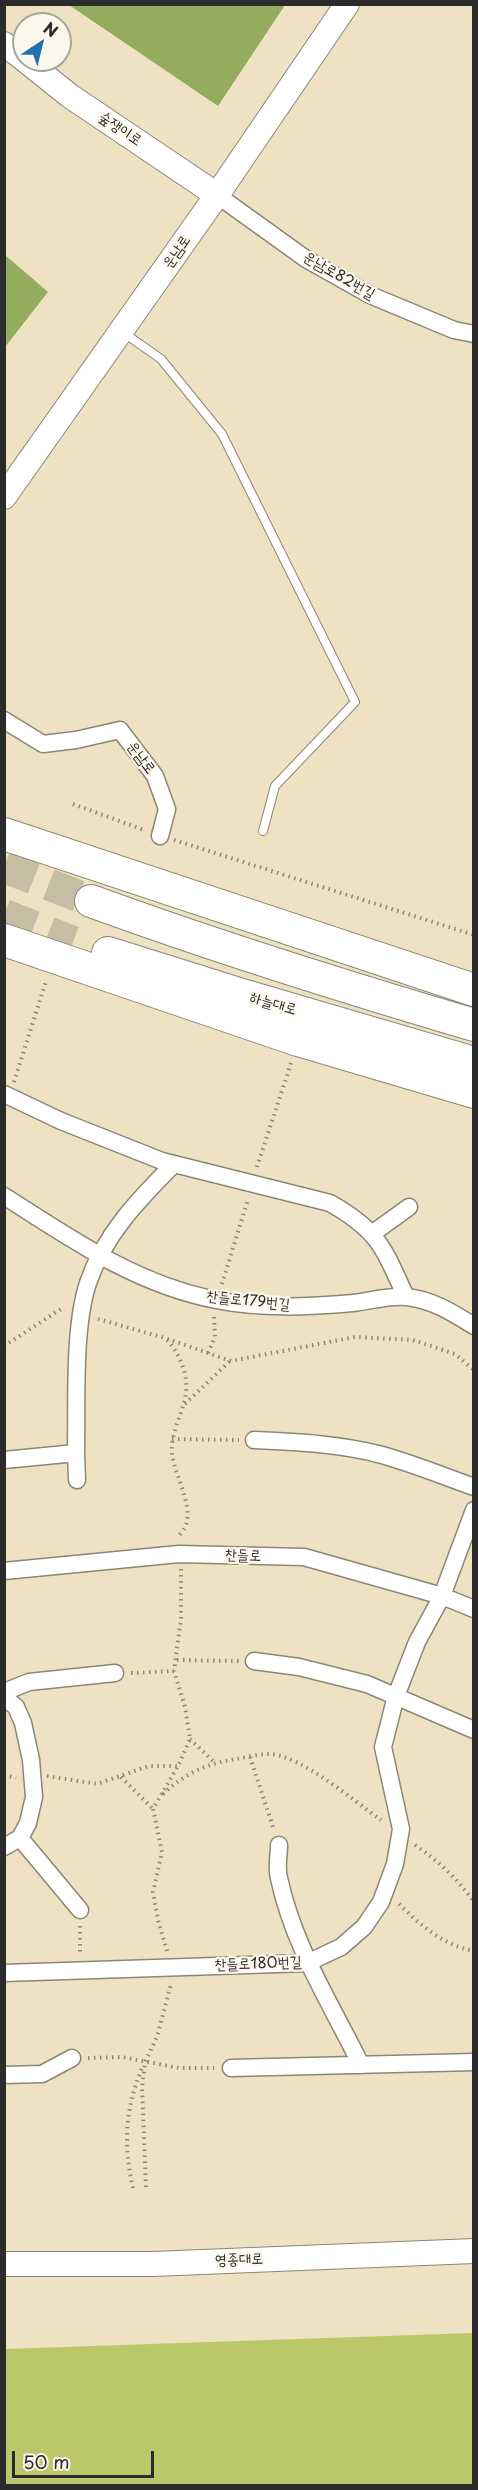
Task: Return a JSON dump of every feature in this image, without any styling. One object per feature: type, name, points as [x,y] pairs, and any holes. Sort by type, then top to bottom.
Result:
[{"type":"highway","points":[[4,834],[474,990]]},
{"type":"highway","points":[[91,901],[315,978],[474,1025]]},
{"type":"highway","points":[[4,940],[298,1040],[474,1092]]},
{"type":"highway","name":"하늘대로","points":[[73,942],[242,995],[474,1063]]},
{"type":"street","name":"운남로","points":[[4,497],[217,195],[347,4]]},
{"type":"street","name":"숲쟁이로","points":[[39,72],[70,96],[217,195]]},
{"type":"street","name":"운남로82번길","points":[[217,195],[306,259],[370,295],[454,330],[474,334]]},
{"type":"street","name":"운남로","points":[[4,720],[43,744],[76,740],[120,730],[155,776],[167,809],[160,836]]},
{"type":"street","points":[[8,1090],[100,1137],[174,1164],[330,1203],[373,1233],[386,1253],[406,1297]]},
{"type":"street","points":[[77,1480],[80,1326],[87,1284],[99,1257],[120,1222],[174,1164]]},
{"type":"street","name":"찬들로179번길","points":[[4,1196],[99,1257],[152,1283],[217,1300],[270,1306],[320,1306],[406,1297],[442,1306],[474,1326]]},
{"type":"street","points":[[373,1233],[409,1207]]},
{"type":"street","points":[[254,1440],[339,1447],[380,1455],[474,1487]]},
{"type":"street","points":[[4,1460],[76,1453]]},
{"type":"street","points":[[442,1596],[474,1510]]},
{"type":"street","name":"찬들로","points":[[4,1571],[179,1554],[304,1557],[442,1596],[474,1609]]},
{"type":"street","name":"찬들로180번길","points":[[4,1973],[308,1963],[341,1947],[364,1928],[381,1902],[395,1864],[401,1829],[383,1748],[396,1696],[417,1642],[442,1596]]},
{"type":"street","points":[[254,1661],[299,1667],[366,1684],[474,1730]]},
{"type":"street","points":[[4,1847],[20,1838],[28,1823],[34,1797],[31,1760],[24,1723],[16,1707],[4,1694],[29,1682],[115,1673]]},
{"type":"street","points":[[20,1838],[80,1910]]},
{"type":"street","points":[[279,1845],[278,1876],[308,1963],[361,2065]]},
{"type":"street","points":[[4,2075],[42,2074],[72,2058]]},
{"type":"street","points":[[231,2068],[474,2062]]},
{"type":"street","name":"영종대로","points":[[4,2264],[153,2264],[474,2251]]},
{"type":"lane","points":[[121,331],[161,359],[222,434],[355,702],[275,786],[263,831]]},
{"type":"path","points":[[73,804],[160,836],[474,935]]},
{"type":"path","points":[[8,1090],[49,971]]},
{"type":"path","points":[[255,1173],[293,1057]]},
{"type":"path","points":[[221,1286],[249,1196]]},
{"type":"path","points":[[4,1268],[4,1312]]},
{"type":"path","points":[[4,1346],[61,1309],[73,1312]]},
{"type":"path","points":[[208,1353],[213,1346],[215,1336],[216,1310]]},
{"type":"path","points":[[96,1319],[165,1338],[231,1361],[355,1337],[413,1340],[455,1354],[474,1370]]},
{"type":"path","points":[[165,1338],[176,1353],[186,1381],[185,1404],[172,1439],[172,1453],[186,1501],[186,1526],[177,1537]]},
{"type":"path","points":[[185,1404],[231,1361]]},
{"type":"path","points":[[172,1439],[254,1440]]},
{"type":"path","points":[[153,1809],[178,1766],[190,1739],[185,1707],[174,1671],[182,1619],[181,1566]]},
{"type":"path","points":[[177,1660],[254,1661]]},
{"type":"path","points":[[115,1673],[174,1671]]},
{"type":"path","points":[[190,1739],[214,1762]]},
{"type":"path","points":[[160,1796],[179,1779],[214,1762],[270,1754],[292,1761],[315,1773],[387,1824]]},
{"type":"path","points":[[250,1757],[279,1845]]},
{"type":"path","points":[[44,1776],[97,1784],[148,1766],[178,1766]]},
{"type":"path","points":[[121,1777],[153,1809],[162,1852],[153,1892],[169,1958]]},
{"type":"path","points":[[414,1844],[437,1860],[462,1885],[474,1902]]},
{"type":"path","points":[[396,1901],[417,1923],[440,1939],[474,1951]]},
{"type":"path","points":[[80,1910],[80,1960]]},
{"type":"path","points":[[133,2188],[129,2169],[126,2127],[133,2091],[157,2037],[171,1988],[171,1980]]},
{"type":"path","points":[[72,2058],[122,2057],[179,2068],[231,2068]]},
{"type":"path","points":[[145,2062],[142,2088],[146,2187]]},
{"type":"green space","points":[[69,5],[285,5],[218,106]]},
{"type":"green space","points":[[5,255],[48,292],[5,347]]},
{"type":"green space","points":[[473,2333],[473,2485],[5,2485],[5,2349]]},
{"type":"tunnel","points":[[4,867],[91,901]]},
{"type":"tunnel","points":[[4,915],[73,942]]}]
